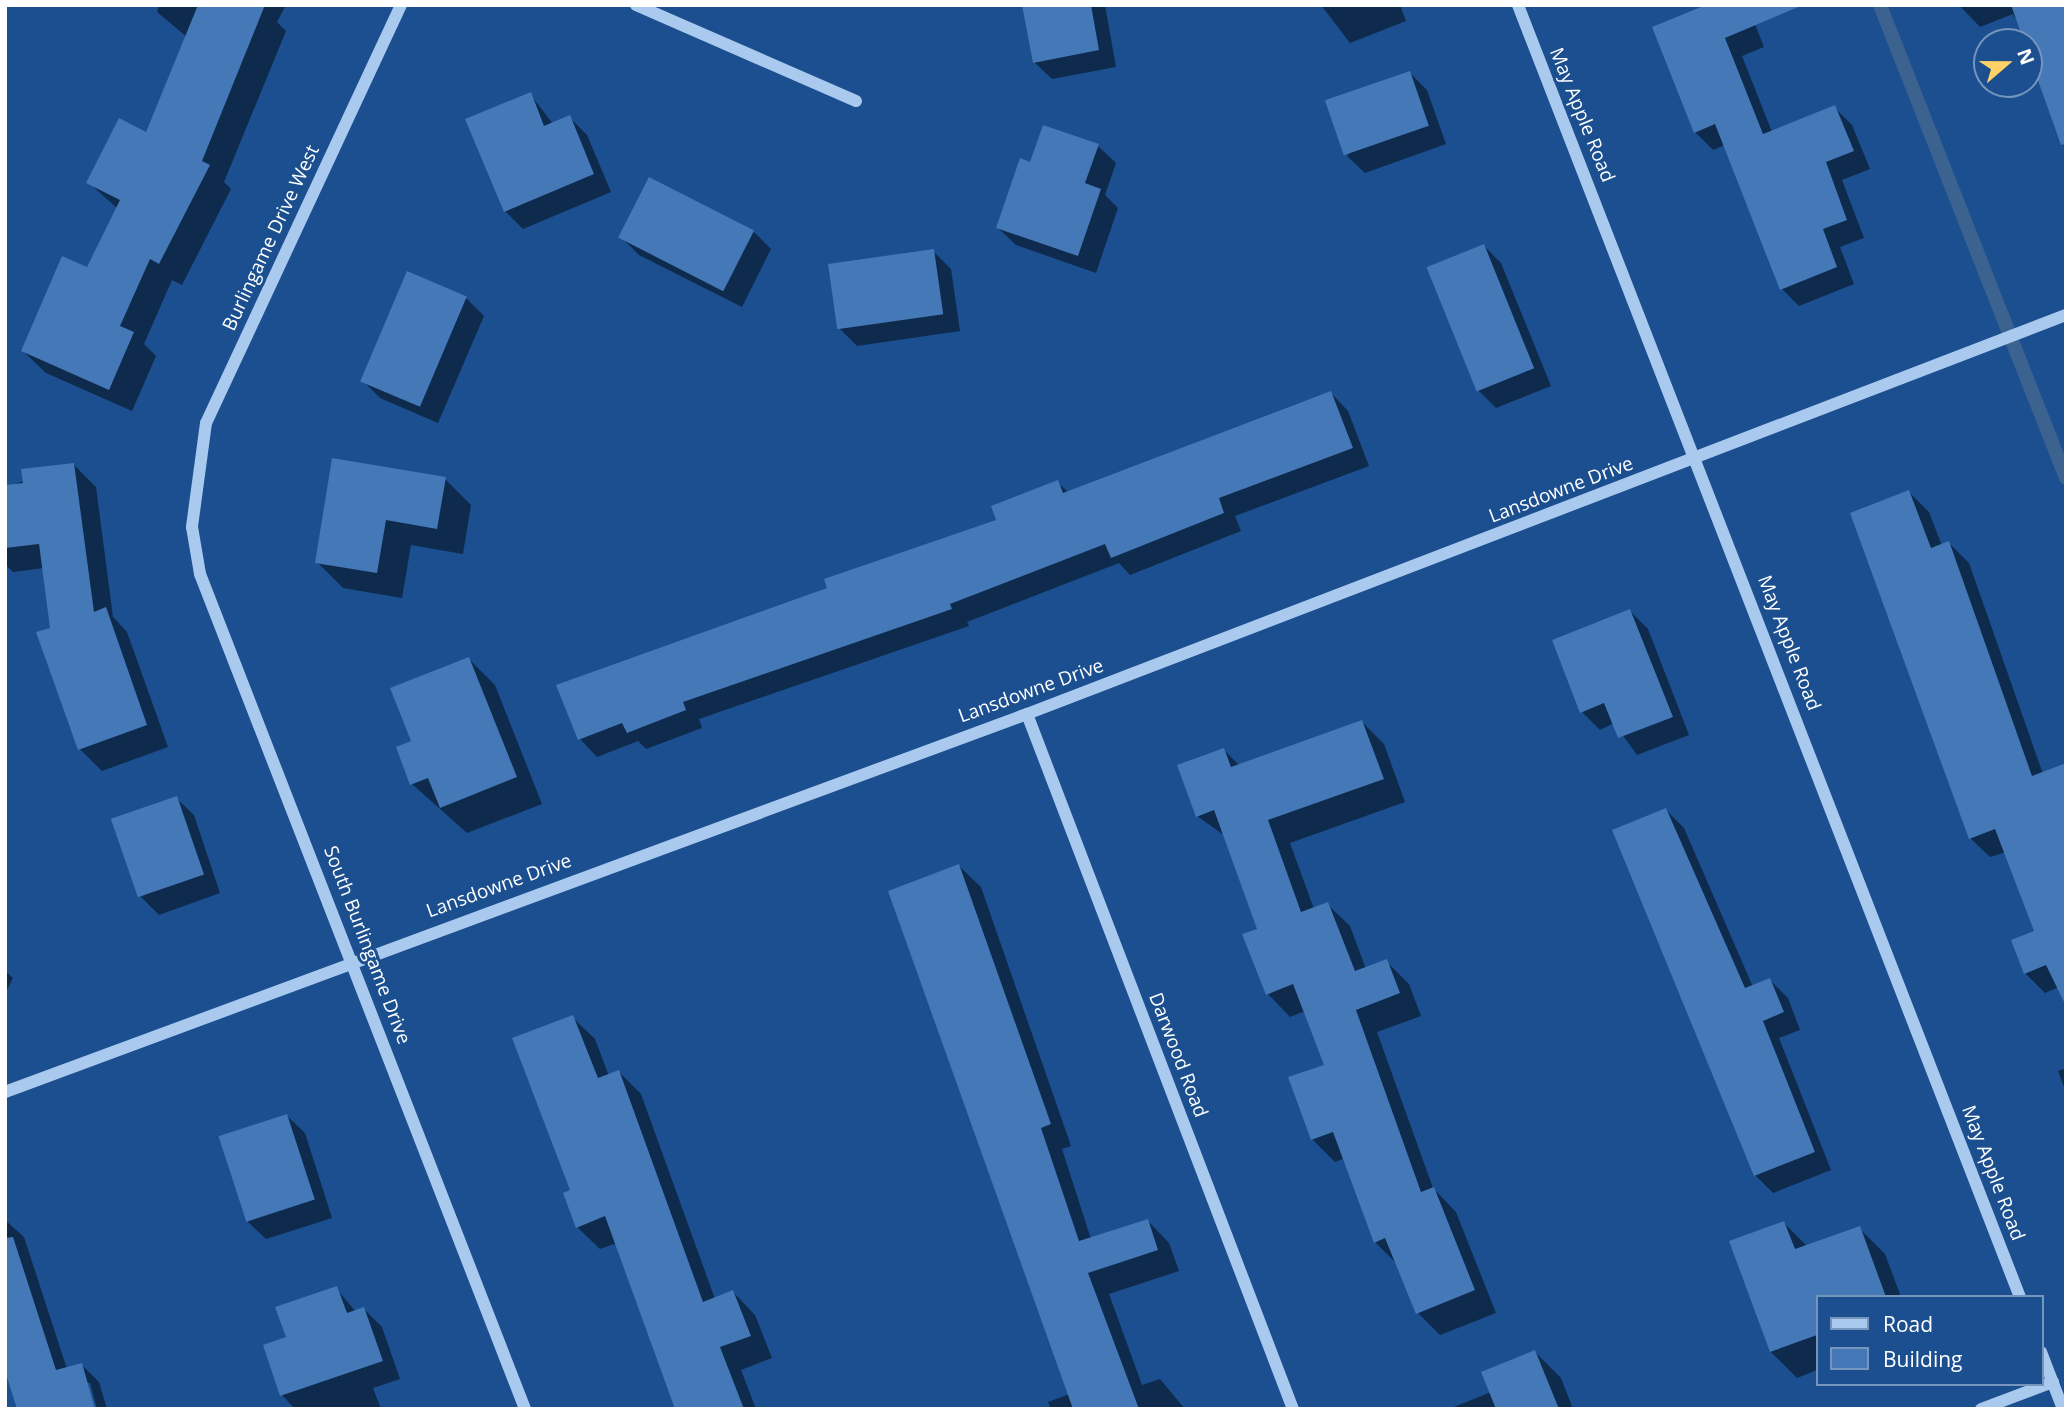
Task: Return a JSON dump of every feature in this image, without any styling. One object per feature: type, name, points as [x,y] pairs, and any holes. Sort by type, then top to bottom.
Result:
[{"type":"street","name":"Burlingame Drive West","points":[[192,492],[206,423],[401,5]]},
{"type":"street","points":[[636,5],[856,101]]},
{"type":"street","name":"May Apple Road","points":[[1518,5],[1698,459],[2019,1295]]},
{"type":"street","name":"Lansdowne Drive","points":[[5,1092],[353,960],[1027,714],[1698,459],[2066,315]]},
{"type":"street","name":"South Burlingame Drive","points":[[192,492],[200,574],[353,960],[525,1409]]},
{"type":"street","name":"Darwood Road","points":[[1027,714],[1293,1409]]},
{"type":"street","points":[[2043,1357],[2063,1409]]},
{"type":"street","points":[[2043,1386],[2053,1382]]},
{"type":"street","points":[[1981,1409],[2042,1386]]},
{"type":"building","points":[[198,5],[265,5],[202,161],[210,165],[159,264],[150,259],[120,326],[134,332],[109,390],[21,351],[62,256],[87,267],[120,200],[86,183],[119,118],[146,132]]},
{"type":"building","points":[[1022,5],[1091,5],[1099,50],[1033,63]]},
{"type":"building","points":[[1706,5],[1803,5],[1725,38],[1763,134],[1835,105],[1854,151],[1826,162],[1847,220],[1823,229],[1837,267],[1780,290],[1715,124],[1694,133],[1652,27]]},
{"type":"building","points":[[2011,5],[2066,5],[2066,144],[2061,145],[2043,95],[2043,28],[2019,28]]},
{"type":"building","points":[[1410,71],[1429,126],[1344,155],[1325,100]]},
{"type":"building","points":[[531,92],[544,126],[570,115],[594,174],[504,212],[465,119]]},
{"type":"building","points":[[1043,125],[1099,144],[1085,183],[1101,189],[1078,256],[996,228],[1020,158],[1030,162]]},
{"type":"building","points":[[649,177],[754,231],[723,291],[618,238]]},
{"type":"building","points":[[1484,244],[1534,368],[1477,391],[1427,267]]},
{"type":"building","points":[[934,249],[943,314],[837,329],[828,264]]},
{"type":"building","points":[[407,271],[467,296],[420,407],[360,381]]},
{"type":"building","points":[[1331,391],[1353,448],[1219,498],[1224,513],[1111,558],[1105,544],[950,604],[952,609],[683,702],[686,710],[627,733],[622,723],[578,740],[556,685],[827,588],[824,579],[996,520],[991,506],[1058,480],[1063,493]]},
{"type":"building","points":[[332,458],[446,477],[437,529],[386,520],[377,573],[315,563]]},
{"type":"building","points":[[74,463],[94,612],[106,607],[147,725],[78,750],[36,632],[50,628],[39,544],[5,548],[5,485],[23,483],[21,469]]},
{"type":"building","points":[[1909,490],[1931,548],[1949,541],[2032,776],[2066,763],[2066,1006],[2046,965],[2024,974],[2011,940],[2034,931],[1995,829],[1969,839],[1850,513]]},
{"type":"building","points":[[1630,609],[1673,717],[1618,738],[1604,703],[1580,713],[1552,640]]},
{"type":"building","points":[[469,657],[517,777],[440,808],[428,778],[410,785],[396,747],[411,741],[390,688]]},
{"type":"building","points":[[1362,720],[1384,779],[1268,820],[1301,912],[1328,902],[1355,971],[1387,959],[1400,993],[1356,1010],[1421,1192],[1434,1187],[1475,1290],[1416,1314],[1385,1238],[1374,1243],[1333,1132],[1311,1140],[1288,1077],[1324,1065],[1293,984],[1266,995],[1242,934],[1257,929],[1214,810],[1196,817],[1177,765],[1224,748],[1231,767]]},
{"type":"building","points":[[177,796],[204,874],[138,897],[111,819]]},
{"type":"building","points":[[1666,808],[1745,988],[1770,978],[1784,1012],[1763,1021],[1815,1152],[1754,1176],[1612,830]]},
{"type":"building","points":[[959,864],[1051,1124],[1041,1128],[1079,1241],[1148,1219],[1158,1250],[1088,1273],[1139,1409],[1073,1409],[888,891]]},
{"type":"building","points":[[573,1015],[598,1078],[619,1070],[703,1302],[733,1290],[751,1336],[720,1347],[744,1409],[675,1409],[605,1216],[576,1228],[563,1193],[570,1190],[512,1038]]},
{"type":"building","points":[[287,1114],[315,1200],[246,1222],[219,1136]]},
{"type":"building","points":[[1784,1221],[1795,1249],[1860,1226],[1885,1295],[1815,1295],[1815,1336],[1770,1352],[1729,1241]]},
{"type":"building","points":[[13,1237],[56,1370],[82,1363],[95,1409],[17,1409],[5,1371],[5,1238]]},
{"type":"building","points":[[337,1286],[347,1313],[364,1307],[383,1361],[280,1396],[263,1345],[286,1337],[275,1307]]},
{"type":"building","points":[[1535,1350],[1559,1409],[1496,1409],[1481,1372]]},
{"type":"waterway","points":[[1880,5],[2066,478]]}]
